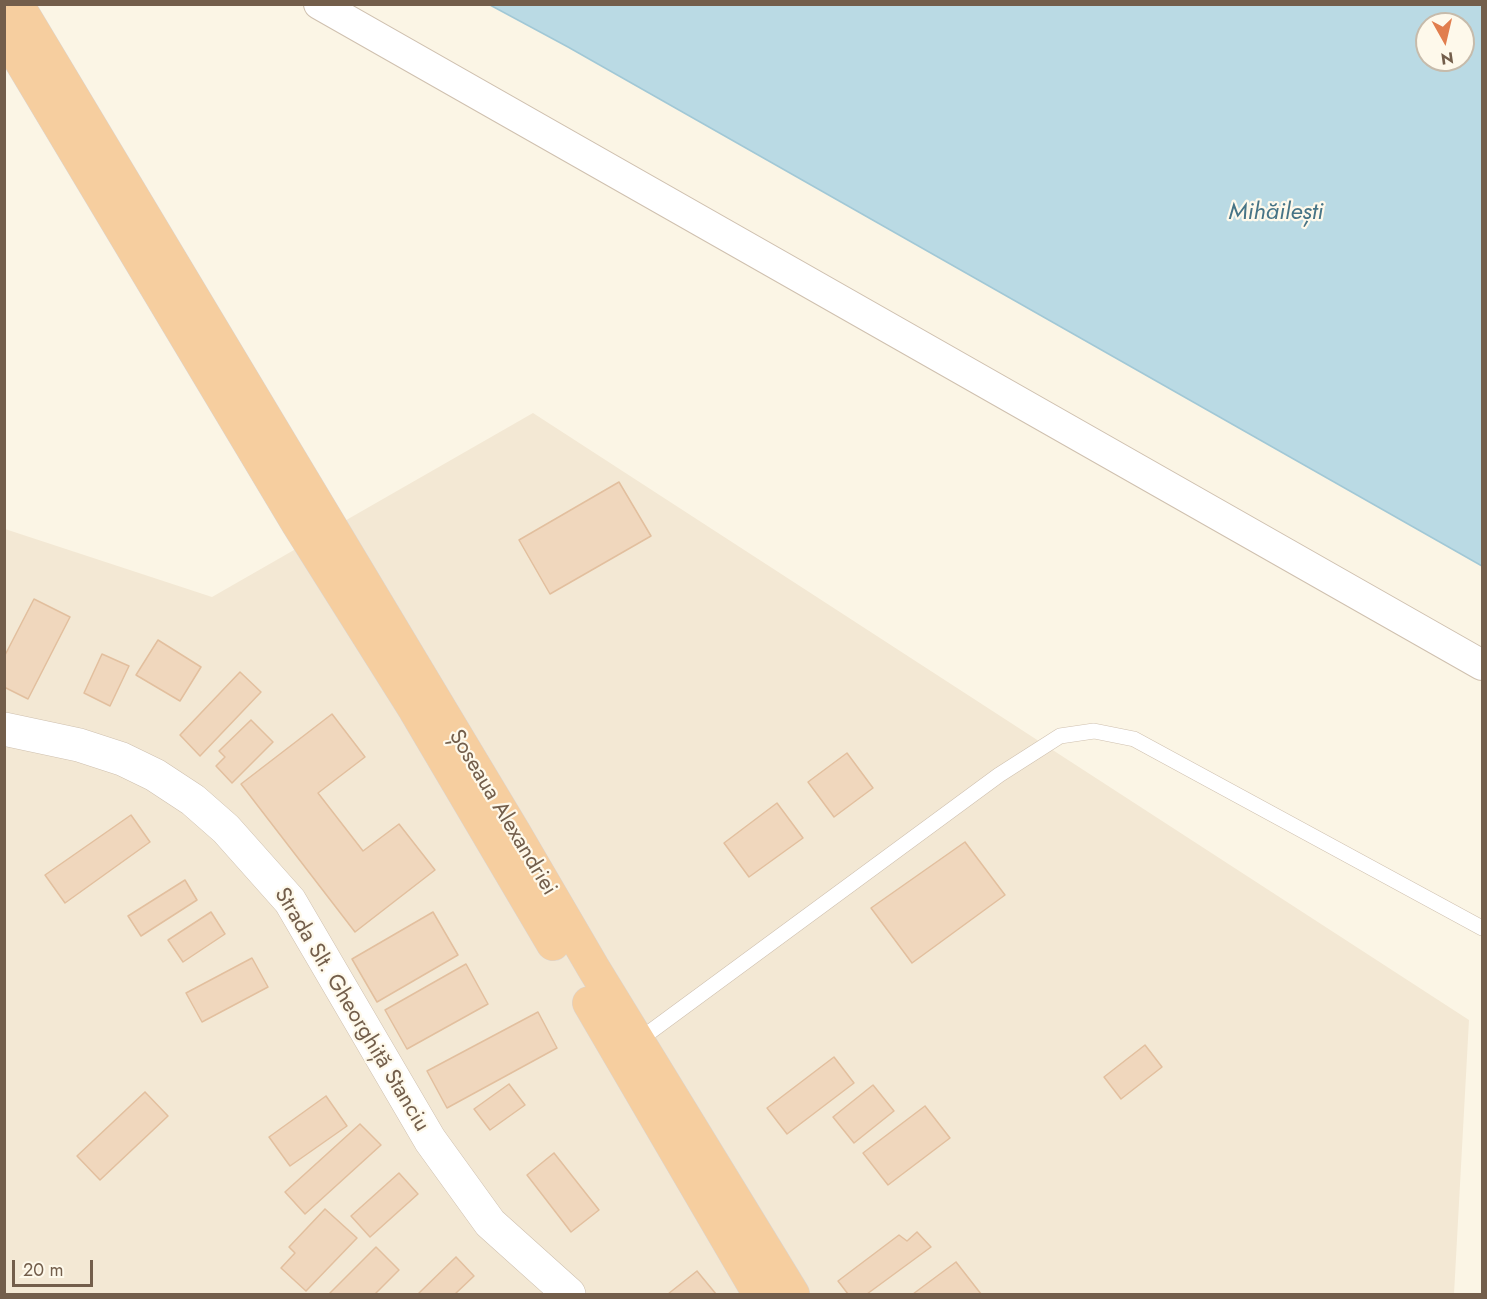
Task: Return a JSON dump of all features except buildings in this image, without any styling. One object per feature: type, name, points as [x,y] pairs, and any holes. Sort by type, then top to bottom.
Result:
[{"type":"highway","points":[[17,4],[202,338]]},
{"type":"highway","points":[[4,33],[202,338]]},
{"type":"highway","name":"Șoseaua Alexandriei","points":[[202,338],[639,1040],[793,1294]]},
{"type":"highway","name":"Șoseaua Alexandriei","points":[[202,338],[298,524],[420,720],[643,1093],[759,1294]]},
{"type":"street","points":[[320,4],[1482,665]]},
{"type":"street","name":"Strada Slt. Gheorghiță Stanciu","points":[[4,729],[79,745],[122,759],[155,775],[193,800],[226,829],[290,901],[430,1140],[490,1222],[569,1294]]},
{"type":"lane","points":[[639,1040],[999,775],[1060,736],[1083,732],[1094,731],[1134,739],[1482,928]]},
{"type":"shaded area","points":[[533,413],[1469,1020],[1454,1294],[5,1294],[5,529],[212,597]]},
{"type":"water","name":"Mihăilești","points":[[490,5],[1482,5],[1482,566],[568,47]]}]
